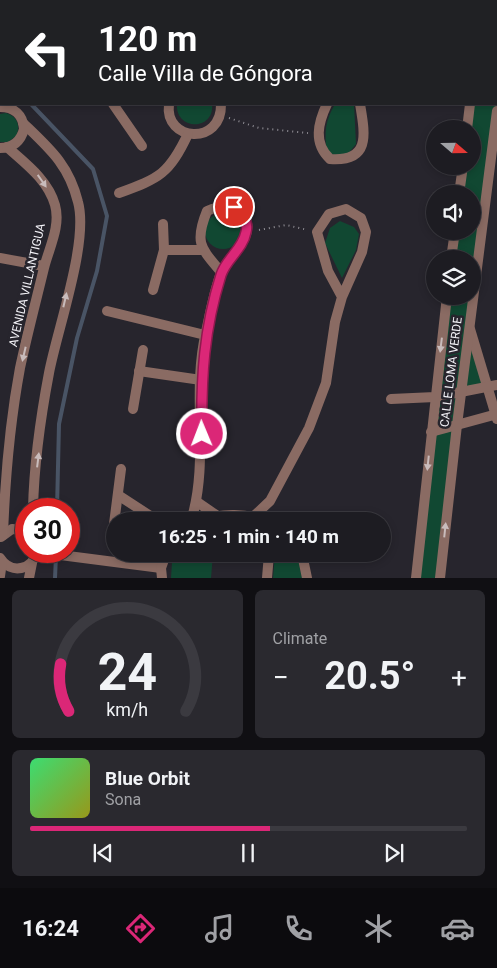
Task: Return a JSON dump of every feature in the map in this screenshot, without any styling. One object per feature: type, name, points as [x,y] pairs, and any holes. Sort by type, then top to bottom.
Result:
[{"type":"street","points":[[114,105],[142,146]]},
{"type":"street","points":[[169,105],[169,116],[173,124],[188,134],[205,133],[212,128],[220,116],[221,105]]},
{"type":"street","points":[[327,105],[322,116],[319,134],[321,151],[330,159],[344,160],[359,151],[364,143],[365,132],[360,105]]},
{"type":"street","points":[[468,120],[470,105]]},
{"type":"street","points":[[0,108],[18,106],[23,123],[20,139],[4,148]]},
{"type":"street","name":"CALLE LOMA VERDE","points":[[440,578],[456,425],[497,111]]},
{"type":"street","points":[[23,123],[53,152],[65,167],[72,182],[79,213],[77,251],[48,374],[35,498]]},
{"type":"street","points":[[119,193],[154,180],[167,170],[188,134]]},
{"type":"street","name":"AVENIDA VILLANTIGUA","points":[[1,537],[20,369],[44,266],[55,229],[55,206],[48,190],[36,172],[4,148]]},
{"type":"street","points":[[194,512],[197,502],[202,434],[201,380],[205,335],[222,272],[247,232],[246,222],[242,213],[234,207],[220,205],[207,211],[200,238],[203,250],[222,272]]},
{"type":"street","points":[[258,512],[270,501],[309,428],[326,384],[335,322],[342,297],[362,252],[366,232],[361,218],[346,209],[329,214],[317,232],[328,271],[342,297]]},
{"type":"street","points":[[153,290],[164,250],[163,224]]},
{"type":"street","points":[[164,250],[203,250]]},
{"type":"street","points":[[0,258],[44,266]]},
{"type":"street","name":"CALLE LOMA VERDE","points":[[416,578],[434,397],[446,305]]},
{"type":"street","points":[[107,311],[205,335]]},
{"type":"street","points":[[431,432],[497,416],[493,386],[469,325]]},
{"type":"street","points":[[133,410],[143,350]]},
{"type":"street","points":[[139,370],[201,380]]},
{"type":"street","points":[[391,399],[434,397],[493,386]]},
{"type":"street","points":[[116,512],[121,469]]},
{"type":"street","points":[[118,495],[144,512]]},
{"type":"street","points":[[270,501],[270,512]]},
{"type":"street","points":[[197,502],[212,512]]},
{"type":"street","points":[[1,537],[12,529],[15,529]]},
{"type":"street","points":[[80,559],[162,573]]},
{"type":"street","points":[[1,560],[13,568],[26,567],[32,563]]},
{"type":"street","points":[[0,576],[1,560]]},
{"type":"street","points":[[267,578],[268,562]]},
{"type":"street","points":[[304,562],[307,578]]},
{"type":"street","points":[[29,578],[32,563]]},
{"type":"path","points":[[220,116],[259,128],[319,134]]},
{"type":"path","points":[[247,232],[286,225],[317,232]]},
{"type":"green space","points":[[177,105],[212,105],[208,119],[202,123],[188,123],[178,113]]},
{"type":"green space","points":[[334,105],[354,105],[356,144],[347,155],[337,156],[327,152],[326,127]]},
{"type":"green space","points":[[470,105],[497,105],[481,235],[481,185],[460,185],[461,175],[481,175],[481,120],[468,120]]},
{"type":"green space","points":[[6,113],[13,116],[17,122],[18,129],[16,136],[8,142],[0,142],[0,114]]},
{"type":"green space","points":[[223,213],[230,214],[236,218],[240,224],[240,238],[236,244],[230,248],[223,249],[216,248],[210,244],[206,238],[205,231],[206,224],[210,218],[216,214]]},
{"type":"green space","points":[[340,221],[354,227],[359,234],[356,250],[342,278],[325,243],[330,228]]},
{"type":"green space","points":[[454,240],[480,240],[479,250],[452,250]]},
{"type":"green space","points":[[446,305],[472,305],[469,327],[489,387],[461,393],[440,578],[416,578]]},
{"type":"green space","points":[[172,562],[212,562],[211,578],[171,578]]},
{"type":"green space","points":[[274,562],[299,562],[302,578],[273,578]]},
{"type":"waterway","points":[[32,105],[93,169],[107,216],[97,271],[77,338],[59,424],[57,498]]},
{"type":"waterway","points":[[55,578],[56,563]]},
{"type":"route","points":[[202,434],[201,380],[205,335],[222,272],[247,232],[246,222],[242,213],[234,207]]}]
